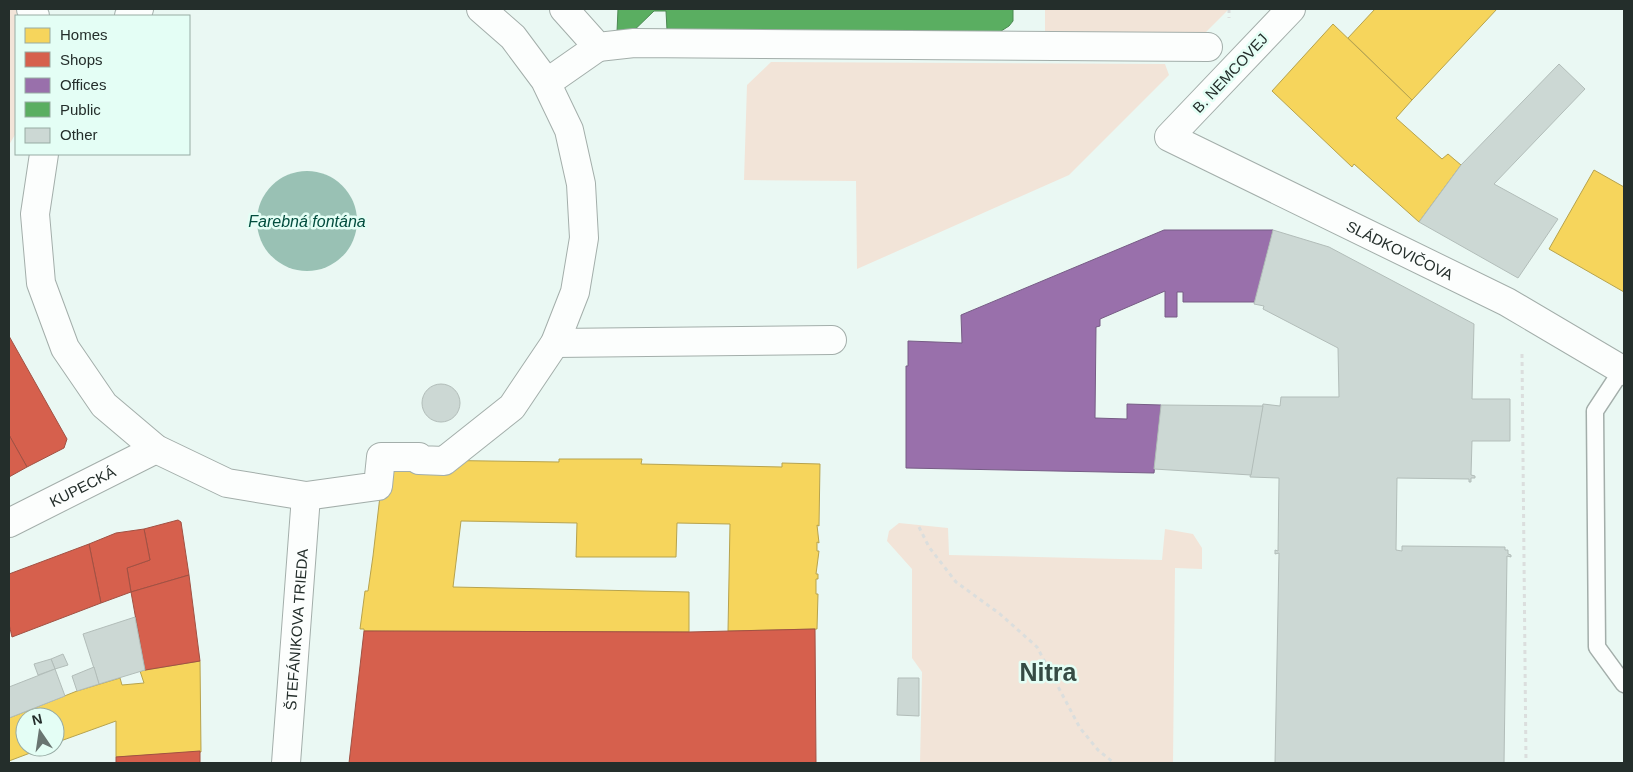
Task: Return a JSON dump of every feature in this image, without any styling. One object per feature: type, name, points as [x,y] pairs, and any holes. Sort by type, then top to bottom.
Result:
[{"type":"street","points":[[44,155],[34,214],[41,283],[65,348],[104,404],[156,449],[227,483],[306,496],[378,486],[381,457],[444,461],[512,407],[555,343],[575,292],[584,238],[581,184],[569,130],[545,80],[512,37],[481,9]]},
{"type":"street","points":[[564,9],[598,47]]},
{"type":"street","name":"B. NEMCOVEJ","points":[[1169,137],[1291,9]]},
{"type":"street","points":[[555,77],[598,47],[634,43],[1208,48]]},
{"type":"street","name":"SLÁDKOVIČOVA","points":[[1169,137],[1507,302],[1623,371]]},
{"type":"street","points":[[555,343],[832,340]]},
{"type":"street","name":"KUPECKÁ","points":[[9,523],[156,449]]},
{"type":"street","name":"ŠTEFÁNIKOVA TRIEDA","points":[[286,763],[306,496]]},
{"type":"lane","points":[[1623,371],[1594,411],[1597,647],[1624,684]]},
{"type":"path","points":[[1522,346],[1526,763]]},
{"type":"path","points":[[919,526],[929,547],[956,582],[1000,614],[1037,647],[1051,670],[1080,728],[1093,744],[1114,763]]},
{"type":"shaded area","points":[[9,9],[16,9],[20,15],[15,15],[15,135],[9,145]]},
{"type":"shaded area","points":[[1045,9],[1229,9],[1206,32],[1045,36]]},
{"type":"shaded area","points":[[771,62],[1165,64],[1169,75],[1069,175],[857,269],[856,181],[744,180],[747,85]]},
{"type":"shaded area","points":[[899,523],[948,528],[949,555],[1162,560],[1165,529],[1193,534],[1202,548],[1202,569],[1175,568],[1173,763],[920,763],[922,672],[912,658],[912,569],[887,541],[889,531]]},
{"type":"water","name":"Farebná fontána","points":[[307,171],[317,172],[335,179],[349,193],[356,211],[356,231],[349,249],[335,263],[317,270],[307,271],[297,270],[279,263],[265,249],[258,231],[257,221],[258,211],[265,193],[279,179],[297,172]]},
{"type":"building: Homes","points":[[1375,9],[1497,9],[1412,100],[1348,38]]},
{"type":"building: Homes","points":[[1333,24],[1412,100],[1396,118],[1442,159],[1448,154],[1461,165],[1419,222],[1354,164],[1352,167],[1272,91]]},
{"type":"building: Homes","points":[[1594,170],[1624,187],[1624,292],[1549,249]]},
{"type":"building: Homes","points":[[381,457],[419,460],[559,462],[559,459],[642,459],[641,464],[782,467],[782,463],[820,464],[819,526],[817,525],[819,543],[817,542],[817,551],[819,551],[816,574],[818,574],[818,579],[816,579],[816,594],[818,594],[817,629],[728,631],[730,524],[677,523],[676,557],[576,557],[577,523],[461,521],[453,587],[689,592],[689,632],[364,631],[364,629],[360,629],[365,591],[368,591],[373,556],[380,496]]},
{"type":"building: Homes","points":[[200,661],[201,752],[116,757],[116,721],[65,739],[65,707],[37,707],[77,691],[120,678],[122,685],[144,683],[140,671]]},
{"type":"building: Homes","points":[[15,716],[15,757],[20,757],[9,761],[9,718]]},
{"type":"building: Shops","points":[[9,336],[67,439],[64,448],[27,467],[9,435]]},
{"type":"building: Shops","points":[[9,435],[27,467],[9,477]]},
{"type":"building: Shops","points":[[178,520],[181,522],[189,575],[131,592],[127,568],[150,560],[144,529]]},
{"type":"building: Shops","points":[[144,529],[150,560],[127,568],[131,592],[101,603],[89,544],[116,533]]},
{"type":"building: Shops","points":[[89,544],[101,603],[12,637],[9,624],[9,574]]},
{"type":"building: Shops","points":[[189,575],[200,661],[145,670],[131,592]]},
{"type":"building: Shops","points":[[815,629],[816,763],[349,763],[364,631],[689,632]]},
{"type":"building: Shops","points":[[200,751],[200,763],[116,763],[116,757]]},
{"type":"building: Offices","points":[[1164,230],[1273,230],[1255,302],[1183,302],[1183,292],[1177,292],[1177,317],[1165,317],[1165,291],[1100,319],[1100,326],[1096,327],[1095,418],[1127,419],[1127,404],[1161,405],[1154,473],[906,468],[906,366],[908,366],[908,341],[962,343],[961,315]]},
{"type":"building: Public","points":[[618,9],[1013,9],[1013,21],[998,33],[667,30],[666,11],[654,11],[624,40],[617,32]]},
{"type":"building: Other","points":[[1559,64],[1585,89],[1494,184],[1558,219],[1518,278],[1419,222],[1461,165]]},
{"type":"building: Other","points":[[1273,230],[1329,247],[1474,324],[1472,399],[1510,399],[1510,441],[1472,441],[1471,475],[1475,476],[1475,478],[1471,478],[1471,482],[1469,482],[1469,479],[1397,478],[1396,550],[1402,551],[1402,546],[1505,547],[1505,550],[1508,550],[1508,554],[1511,555],[1511,557],[1507,556],[1504,763],[1275,763],[1279,553],[1275,554],[1275,550],[1278,551],[1279,478],[1250,477],[1263,404],[1280,406],[1281,397],[1339,397],[1338,348],[1263,309],[1264,306],[1254,304]]},
{"type":"building: Other","points":[[441,384],[454,390],[460,403],[454,416],[441,422],[428,416],[422,403],[428,390]]},
{"type":"building: Other","points":[[1161,405],[1263,406],[1251,475],[1154,469]]},
{"type":"building: Other","points":[[135,617],[145,670],[99,684],[83,634]]},
{"type":"building: Other","points":[[63,654],[68,665],[55,669],[51,659]]},
{"type":"building: Other","points":[[51,659],[55,669],[38,675],[34,664]]},
{"type":"building: Other","points":[[94,667],[99,684],[77,691],[72,676]]},
{"type":"building: Other","points":[[55,669],[65,696],[37,707],[15,707],[15,716],[9,718],[9,687]]},
{"type":"building: Other","points":[[898,678],[919,678],[919,716],[897,715]]},
{"type":"district","name":"Nitra","points":[[1048,672]]}]
